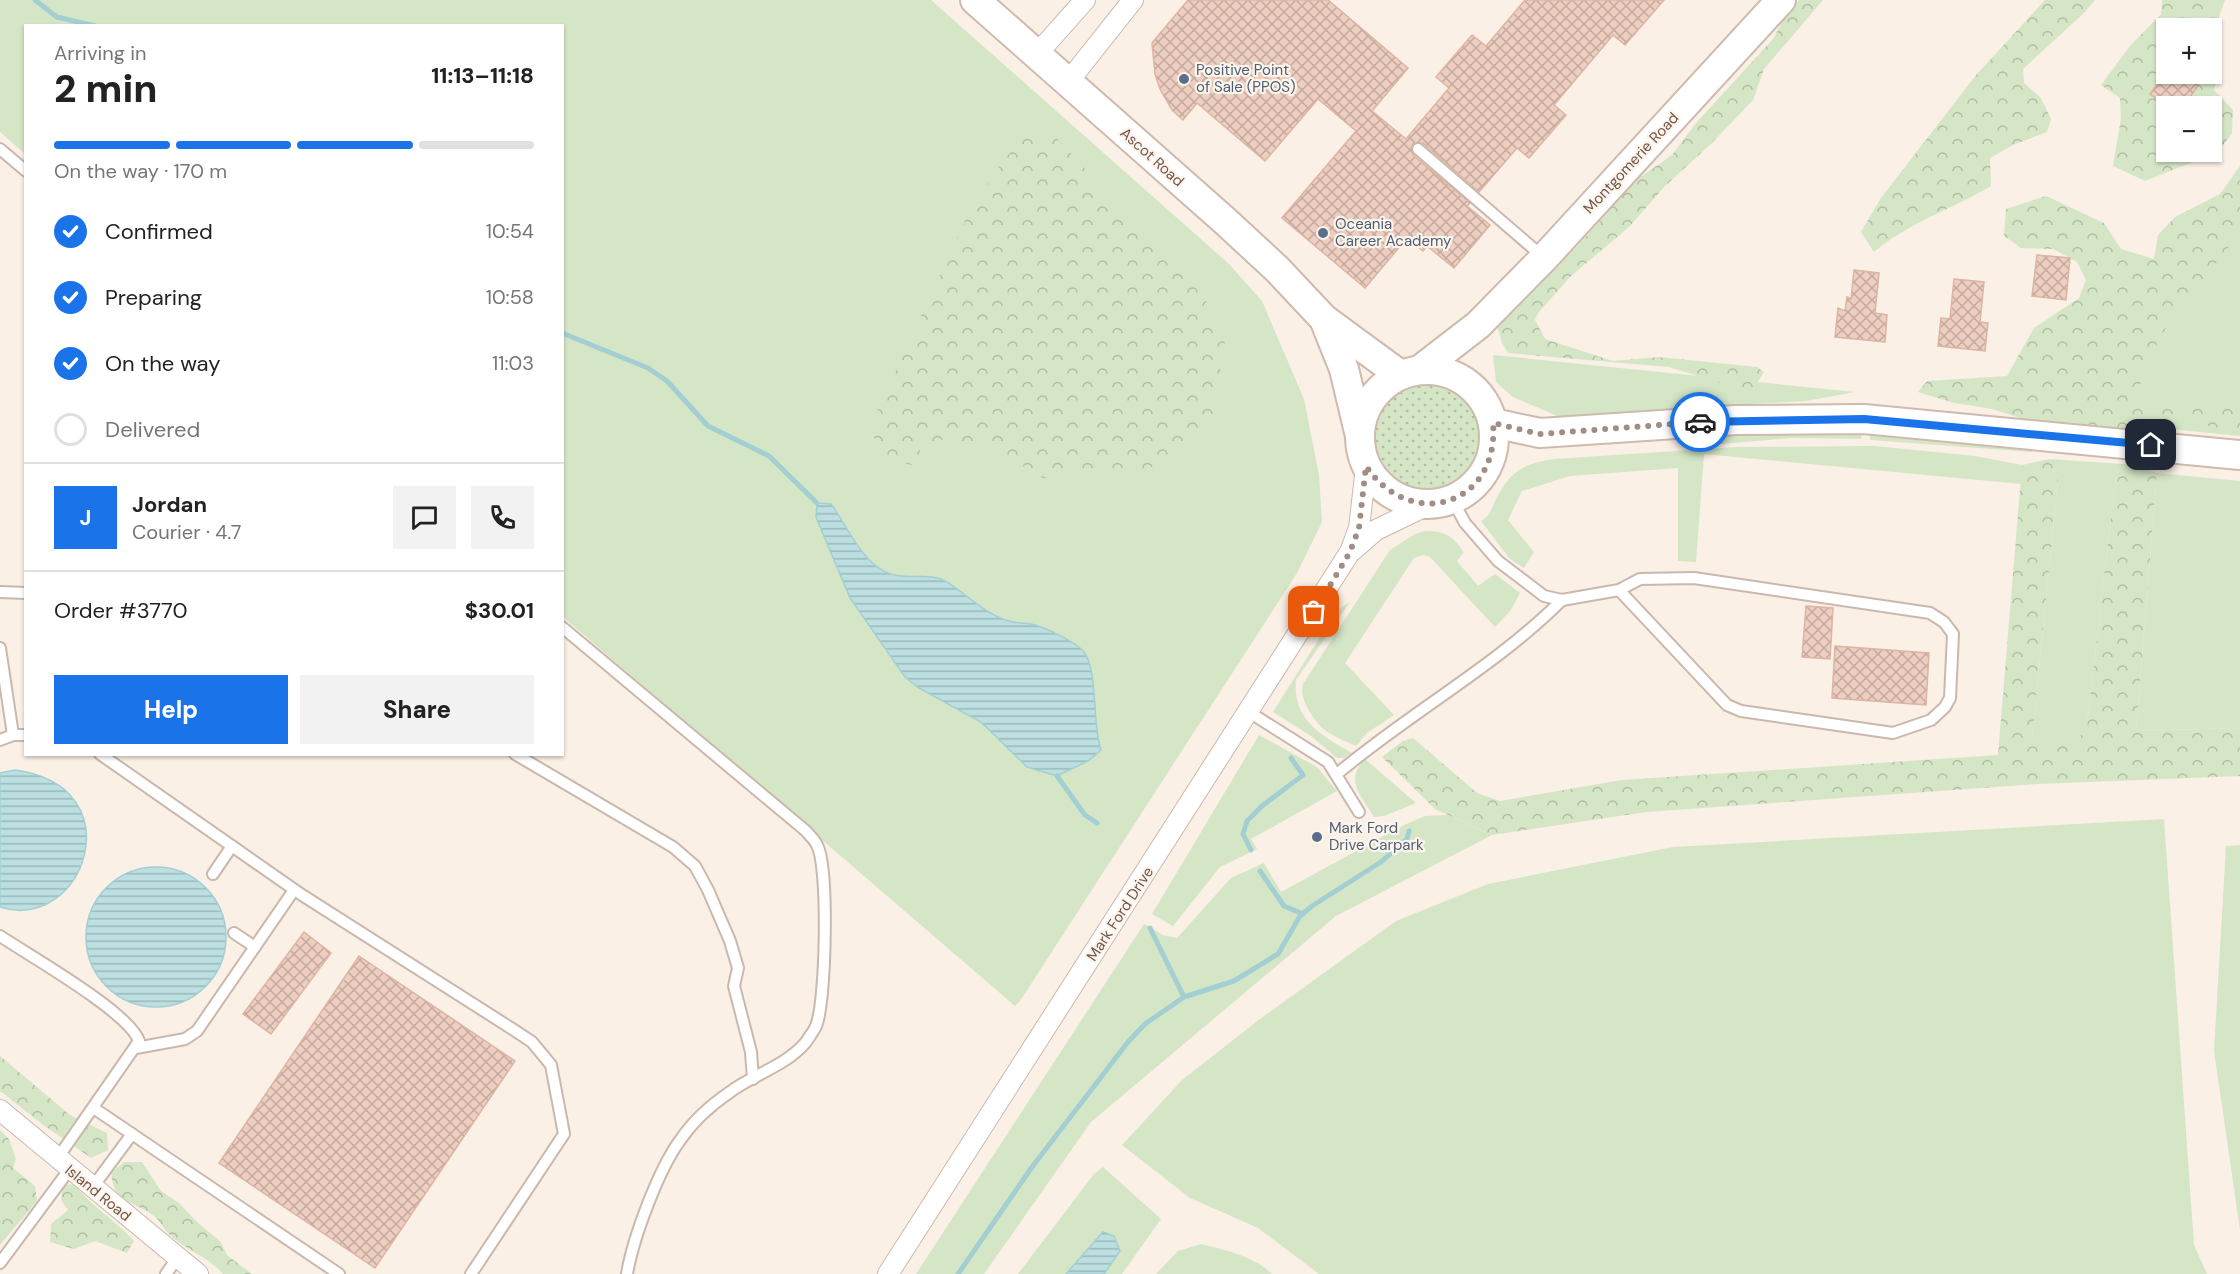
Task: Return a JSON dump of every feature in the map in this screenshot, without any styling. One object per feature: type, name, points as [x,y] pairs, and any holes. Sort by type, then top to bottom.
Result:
[{"type":"street","name":"Ascot Road","points":[[975,0],[1268,261],[1324,319],[1410,372]]},
{"type":"street","points":[[1037,54],[1086,0]]},
{"type":"street","points":[[1068,82],[1133,0]]},
{"type":"street","name":"Montgomerie Road","points":[[1410,372],[1478,325],[1544,258],[1781,0]]},
{"type":"street","name":"Ascot Road","points":[[1324,319],[1344,369],[1359,432]]},
{"type":"street","name":"Montgomerie Road","points":[[1463,379],[1478,325]]},
{"type":"street","points":[[1443,370],[1463,379],[1477,391],[1487,406],[1493,423],[1492,455],[1477,482],[1441,502],[1411,502],[1392,495],[1377,483],[1366,466],[1360,450],[1359,432],[1369,401],[1379,388],[1410,372],[1443,370]]},
{"type":"street","points":[[1493,423],[1540,434],[1736,420],[1864,419],[2240,454]]},
{"type":"street","points":[[1492,455],[1540,434]]},
{"type":"street","name":"Mark Ford Drive","points":[[888,1274],[1350,552],[1359,528],[1366,466]]},
{"type":"street","name":"Mark Ford Drive","points":[[1350,552],[1376,530],[1441,502]]},
{"type":"street","name":"Island Road","points":[[0,1110],[198,1274]]},
{"type":"lane","points":[[0,149],[24,169]]},
{"type":"lane","points":[[1418,149],[1544,258]]},
{"type":"lane","points":[[1441,502],[1465,523],[1498,561],[1544,596],[1562,600],[1619,591],[1640,579],[1694,578],[1930,613],[1944,622],[1953,634],[1950,698],[1945,707],[1931,720],[1893,733],[1741,711],[1726,705],[1619,591]]},
{"type":"lane","points":[[0,592],[24,593]]},
{"type":"lane","points":[[1337,774],[1370,747],[1507,650],[1562,600]]},
{"type":"lane","points":[[564,629],[777,806],[817,845],[823,866],[824,982],[816,1026],[805,1043],[777,1066],[732,1090],[704,1111],[680,1140],[659,1179],[638,1234],[627,1274]]},
{"type":"lane","points":[[0,648],[13,735]]},
{"type":"lane","points":[[1249,712],[1314,751],[1337,774],[1359,812]]},
{"type":"lane","points":[[0,740],[13,735],[24,735]]},
{"type":"lane","points":[[103,756],[294,890],[532,1042],[551,1065],[564,1134],[471,1274]]},
{"type":"lane","points":[[518,756],[673,847],[694,866],[722,920],[738,968],[734,986],[751,1052],[753,1079]]},
{"type":"lane","points":[[213,874],[232,846]]},
{"type":"lane","points":[[136,1048],[185,1039],[197,1031],[294,890]]},
{"type":"lane","points":[[234,933],[255,947]]},
{"type":"lane","points":[[0,936],[113,1012],[137,1034],[139,1041],[0,1263]]},
{"type":"lane","points":[[95,1108],[339,1274]]},
{"type":"lane","points":[[92,1188],[132,1134]]},
{"type":"lane","points":[[166,1274],[178,1257]]},
{"type":"green space","points":[[0,0],[931,0],[1229,264],[1262,301],[1304,399],[1319,475],[1322,522],[1297,573],[1015,1006],[564,618],[564,24],[24,24],[24,153],[0,132]]},
{"type":"green space","points":[[1799,0],[1823,0],[1764,69],[1753,100],[1711,144],[1665,186],[1629,227],[1571,276],[1538,313],[1535,320],[1545,339],[1613,361],[1659,357],[1757,367],[1764,372],[1753,389],[1737,388],[1669,367],[1508,353],[1502,343],[1496,322],[1529,285],[1571,253],[1606,214],[1615,197],[1637,173],[1642,176],[1672,155],[1696,123],[1773,39],[1786,15]]},
{"type":"green space","points":[[2045,0],[2095,0],[2023,69],[2024,83],[2041,98],[2051,119],[2047,132],[2013,145],[1990,158],[1991,186],[1916,224],[1874,252],[1861,232],[1881,198],[1976,75]]},
{"type":"green space","points":[[2162,0],[2225,0],[2219,18],[2157,18],[2161,14]]},
{"type":"green space","points":[[2156,19],[2156,84],[2216,84],[2214,90],[2220,96],[2156,96],[2156,162],[2193,162],[2145,181],[2113,166],[2121,119],[2120,98],[2101,85],[2130,46]]},
{"type":"green space","points":[[2222,98],[2233,110],[2232,133],[2222,147]]},
{"type":"green space","points":[[1030,131],[1050,131],[1089,173],[1122,216],[1199,286],[1225,343],[1210,428],[1173,462],[1134,471],[1043,478],[1005,456],[950,437],[920,449],[921,462],[911,465],[884,456],[869,428],[971,208],[1000,164]]},
{"type":"green space","points":[[2240,166],[2240,232],[2161,335],[2140,385],[2138,402],[2240,408],[2240,433],[2188,421],[2116,433],[2046,426],[1992,409],[1954,403],[1918,392],[1927,381],[2007,376],[2034,328],[2079,298],[2086,280],[2077,262],[2053,249],[2021,248],[2004,236],[2006,209],[2046,196],[2104,223],[2121,249],[2154,259],[2158,235],[2175,217],[2220,194]]},
{"type":"green space","points":[[2240,174],[2240,436],[2068,419]]},
{"type":"green space","points":[[1493,355],[1855,392],[1806,401],[1694,407],[1567,420],[1513,397],[1496,382]]},
{"type":"green space","points":[[1423,380],[1444,385],[1462,397],[1474,415],[1479,436],[1474,457],[1462,475],[1444,487],[1423,492],[1402,487],[1384,475],[1372,457],[1367,436],[1372,415],[1384,397],[1402,385]]},
{"type":"green space","points":[[1818,431],[1862,432],[1861,439],[1792,438],[1686,447],[1686,438]]},
{"type":"green space","points":[[1870,433],[2036,446],[2032,452],[1870,440]]},
{"type":"green space","points":[[1874,446],[1975,456],[2022,465],[2021,484],[1704,454],[1696,562],[1678,561],[1678,468],[1570,476],[1522,491],[1508,520],[1534,552],[1524,568],[1510,559],[1481,521],[1489,514],[1502,489],[1513,475],[1526,466],[1543,461],[1737,447]]},
{"type":"green space","points":[[2050,459],[2136,465],[2116,475],[2086,733],[2057,747],[2032,739],[2058,480]]},
{"type":"green space","points":[[2050,459],[2058,480],[2032,739],[2057,746],[2086,733],[2116,474],[2136,465],[2157,473],[2136,731],[2240,728],[2240,776],[2038,784],[1646,812],[1492,835],[1435,809],[1382,757],[1403,741],[1413,738],[1477,793],[1500,801],[1622,780],[1998,755],[2022,465]]},
{"type":"green space","points":[[2157,473],[2240,481],[2240,728],[2136,731]]},
{"type":"green space","points":[[1425,531],[1443,533],[1456,542],[1464,552],[1457,561],[1478,586],[1495,574],[1520,593],[1511,610],[1495,627],[1430,557],[1423,555],[1414,558],[1345,663],[1394,715],[1367,733],[1356,746],[1332,735],[1319,724],[1309,711],[1303,697],[1303,684],[1390,550],[1415,534]]},
{"type":"green space","points":[[1350,602],[1296,680],[1296,694],[1304,716],[1320,733],[1352,753],[1344,758],[1337,758],[1311,736],[1273,712],[1337,610]]},
{"type":"green space","points":[[1259,735],[1317,767],[1337,791],[1251,839],[1257,849],[1220,867],[1173,926],[1152,914]]},
{"type":"green space","points":[[1365,759],[1416,803],[1384,816],[1374,817],[1360,795],[1355,781],[1359,767]]},
{"type":"green space","points":[[1448,815],[1492,835],[1336,916],[1091,1122],[984,1274],[916,1274],[1144,924],[1163,935],[1177,938],[1231,878],[1264,863],[1281,892],[1404,825],[1425,816]]},
{"type":"green space","points":[[2164,819],[2194,1245],[2207,1274],[1319,1274],[1258,1228],[1190,1198],[1122,1145],[1182,1080],[1260,1019],[1396,921],[1488,884],[1673,847]]},
{"type":"green space","points":[[2240,845],[2240,1230],[2214,1051],[2226,846]]},
{"type":"green space","points":[[0,1056],[70,1115],[107,1133],[108,1150],[91,1158],[0,1091]]},
{"type":"green space","points":[[0,1130],[9,1139],[16,1159],[13,1168],[35,1186],[37,1201],[0,1245]]},
{"type":"green space","points":[[124,1162],[142,1162],[161,1191],[179,1203],[220,1241],[227,1255],[252,1274],[223,1274],[211,1263],[176,1240],[155,1217],[121,1197],[116,1191],[111,1173]]},
{"type":"green space","points":[[1103,1167],[1161,1219],[1122,1274],[1104,1274],[1120,1251],[1103,1232],[1066,1274],[1018,1274],[1094,1174]]},
{"type":"green space","points":[[74,1184],[134,1241],[127,1253],[95,1241],[74,1249],[50,1242],[51,1224],[68,1210],[61,1200],[63,1185]]},
{"type":"green space","points":[[1201,1244],[1248,1258],[1272,1274],[1156,1274],[1178,1251]]},
{"type":"water","points":[[817,503],[831,504],[860,549],[878,567],[902,576],[941,579],[992,614],[1012,622],[1028,623],[1043,628],[1080,648],[1084,652],[1091,672],[1101,750],[1088,761],[1057,776],[1027,767],[981,722],[919,688],[905,677],[850,598],[816,517]]},
{"type":"water","points":[[15,770],[53,782],[76,802],[86,827],[84,855],[74,880],[55,899],[30,910],[0,907],[0,773]]},
{"type":"water","points":[[156,867],[183,873],[195,879],[205,888],[214,898],[220,910],[226,937],[220,964],[214,976],[205,986],[195,995],[183,1001],[156,1007],[129,1001],[117,995],[107,986],[98,976],[92,964],[86,937],[92,910],[98,898],[107,888],[117,879],[129,873]]},
{"type":"water","points":[[1103,1232],[1114,1236],[1120,1251],[1104,1274],[1066,1274]]},
{"type":"building","points":[[1188,0],[1328,0],[1408,68],[1372,111],[1406,139],[1449,88],[1436,77],[1472,35],[1486,46],[1525,0],[1664,0],[1625,45],[1613,35],[1554,105],[1566,115],[1529,158],[1517,148],[1479,192],[1423,143],[1413,144],[1411,148],[1413,155],[1470,203],[1467,206],[1490,225],[1454,268],[1427,246],[1423,251],[1407,238],[1365,288],[1282,218],[1356,131],[1318,99],[1265,161],[1197,103],[1183,120],[1172,110],[1160,89],[1155,74],[1152,43]]},
{"type":"building","points":[[2157,84],[2199,84],[2191,96],[2156,96],[2156,98],[2150,94]]},
{"type":"building","points":[[2037,255],[2070,258],[2066,300],[2032,296]]},
{"type":"building","points":[[1854,270],[1879,273],[1875,313],[1887,315],[1885,342],[1835,337],[1838,308],[1845,311],[1847,297],[1851,299]]},
{"type":"building","points":[[1954,279],[1984,282],[1980,322],[1988,323],[1985,351],[1938,346],[1941,318],[1950,319]]},
{"type":"building","points":[[1806,606],[1833,608],[1830,659],[1802,657]]},
{"type":"building","points":[[1835,646],[1929,653],[1926,705],[1832,698]]},
{"type":"building","points":[[304,932],[331,953],[271,1034],[243,1014]]},
{"type":"building","points":[[359,956],[515,1061],[375,1268],[219,1163]]},
{"type":"waterway","points":[[35,0],[57,17],[87,24]]},
{"type":"waterway","points":[[564,334],[648,368],[667,381],[708,426],[769,456],[817,503]]},
{"type":"waterway","points":[[1251,850],[1243,834],[1247,821],[1262,806],[1303,775],[1291,758]]},
{"type":"waterway","points":[[1057,776],[1085,815],[1097,823]]},
{"type":"waterway","points":[[958,1274],[1032,1167],[1128,1042],[1145,1024],[1184,997],[1234,981],[1278,954],[1300,916],[1381,862],[1407,839],[1409,831]]},
{"type":"waterway","points":[[1260,871],[1284,906],[1303,914]]},
{"type":"waterway","points":[[1150,928],[1184,997]]},
{"type":"way so far","points":[[1314,612],[1350,552],[1359,528],[1366,466],[1377,483],[1392,495],[1411,502],[1430,504],[1452,500],[1477,482],[1492,455],[1493,423],[1540,434],[1700,422]]},
{"type":"place","name":"Positive Point of Sale (PPOS)","points":[[1184,79]]},
{"type":"place","name":"Oceania Career Academy","points":[[1323,233]]},
{"type":"place","name":"Mark Ford Drive Carpark","points":[[1317,837]]},
{"type":"route","points":[[1700,422],[1793,418],[1864,419],[2151,445]]}]
